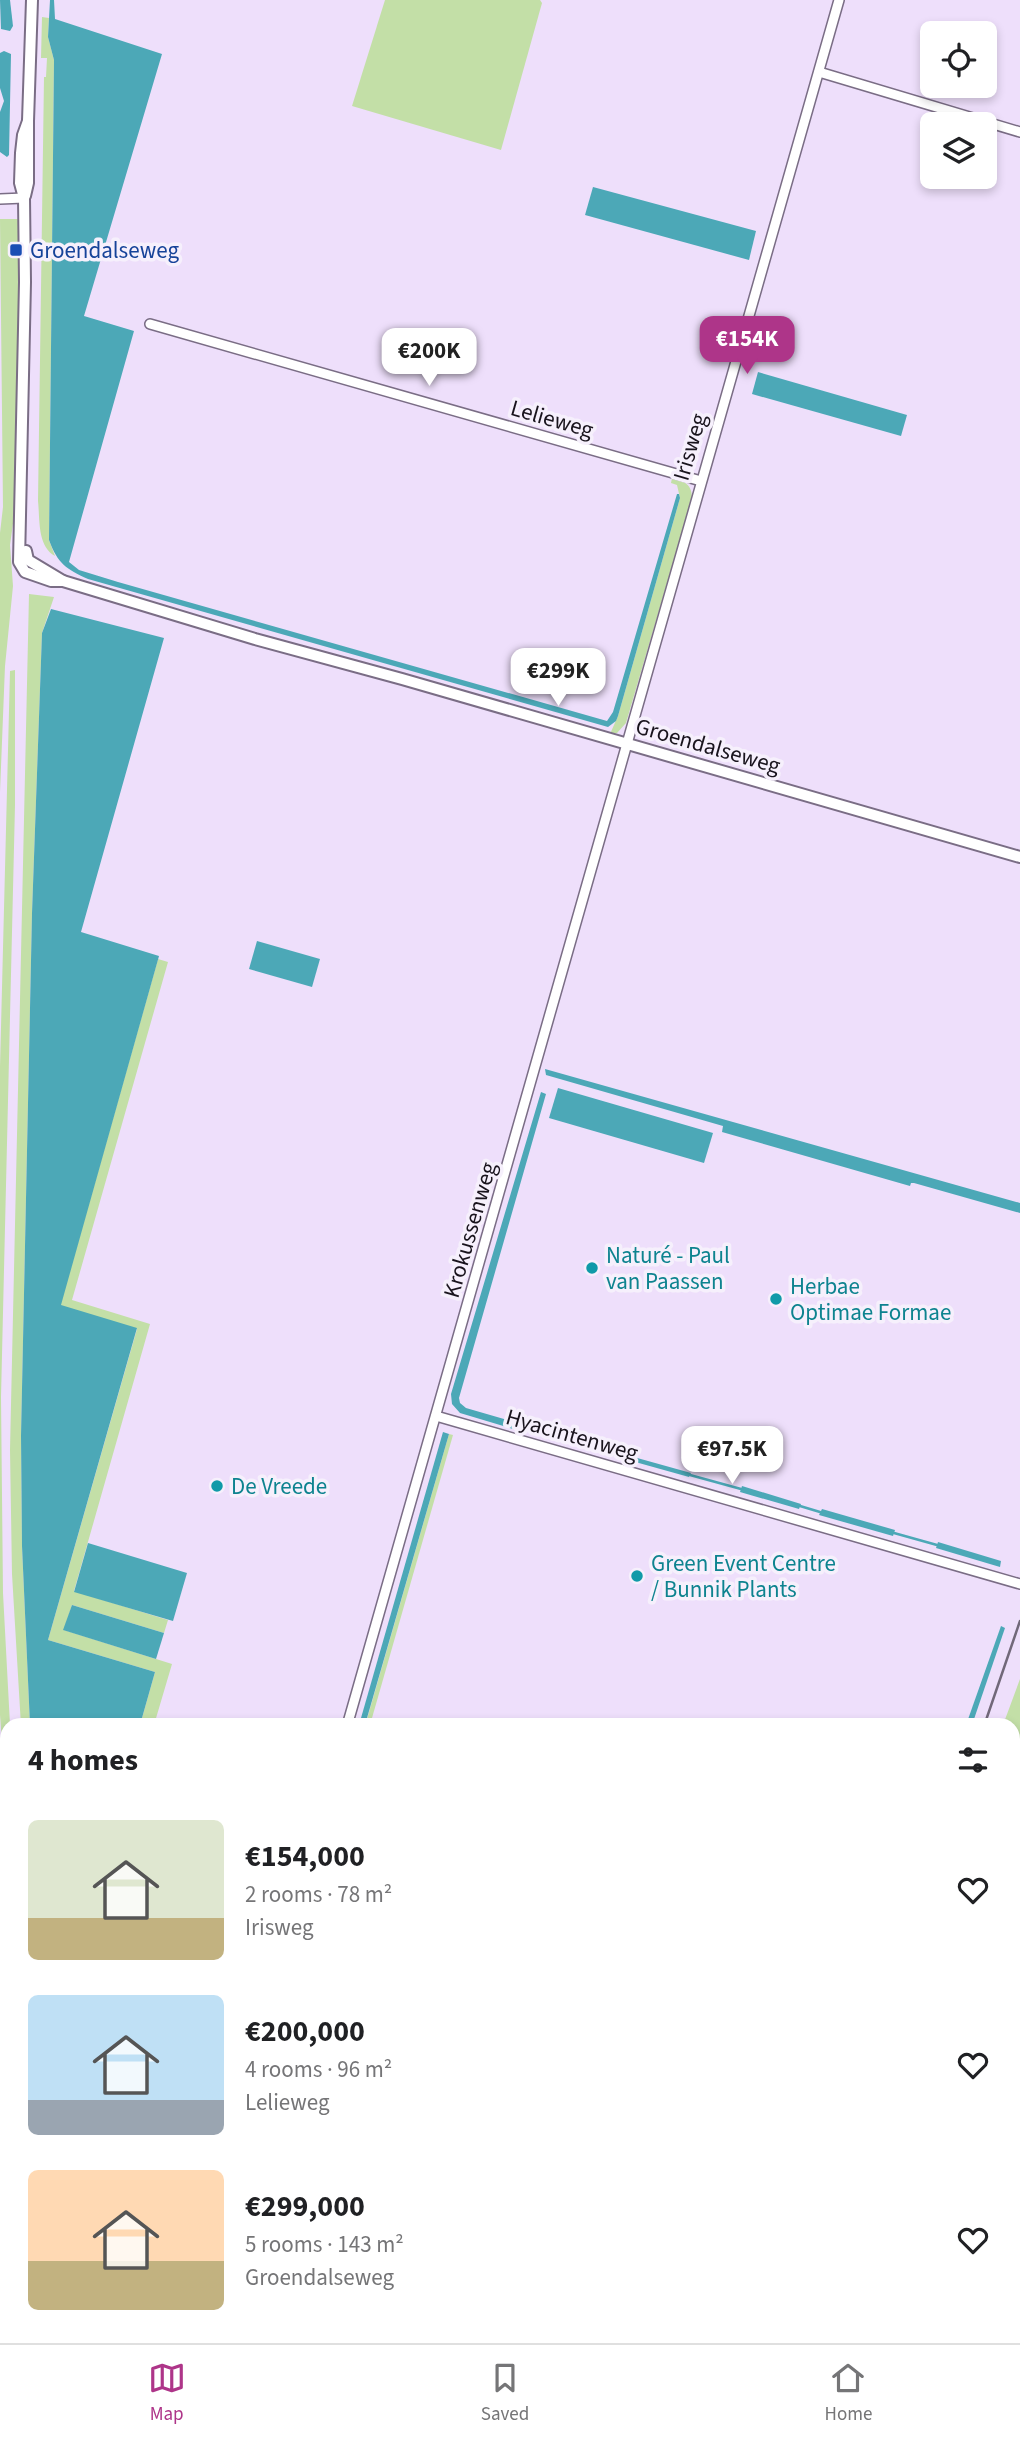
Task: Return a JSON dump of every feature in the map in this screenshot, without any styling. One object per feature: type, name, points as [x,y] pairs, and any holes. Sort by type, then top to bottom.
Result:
[{"type":"street","points":[[25,572],[19,562],[24,198],[20,183],[23,135],[27,121],[32,0]]},
{"type":"street","name":"Irisweg","points":[[626,744],[839,0]]},
{"type":"street","points":[[820,72],[1020,132]]},
{"type":"street","points":[[0,199],[24,198]]},
{"type":"street","name":"Lelieweg","points":[[150,324],[701,481]]},
{"type":"street","points":[[21,526],[26,535],[25,572]]},
{"type":"street","name":"Groendalseweg","points":[[26,551],[28,560],[63,581],[255,639],[1020,857]]},
{"type":"street","name":"Groendalseweg","points":[[25,572],[51,581],[63,581]]},
{"type":"street","name":"Krokussenweg","points":[[349,1718],[510,1161],[626,744]]},
{"type":"street","name":"Hyacintenweg","points":[[436,1416],[1020,1584]]},
{"type":"green space","points":[[385,0],[540,0],[542,3],[501,150],[352,106]]},
{"type":"green space","points":[[42,17],[49,18],[48,37],[54,60],[49,540],[55,556],[49,552],[42,539],[38,501],[44,77],[47,58],[41,58]]},
{"type":"green space","points":[[0,219],[20,219],[17,495],[10,545],[13,586],[5,666],[0,792],[0,533],[3,507]]},
{"type":"green space","points":[[672,478],[680,480],[691,489],[692,498],[626,723],[617,733],[610,734],[618,716],[680,498],[677,485],[671,483]]},
{"type":"green space","points":[[29,594],[54,597],[42,633],[32,913],[21,1436],[22,1546],[30,1718],[21,1718],[12,1574],[10,1450]]},
{"type":"green space","points":[[15,670],[15,805],[1,1397],[3,1593],[10,1718],[0,1718],[0,1067],[10,671]]},
{"type":"green space","points":[[158,959],[168,962],[72,1300],[150,1324],[74,1591],[168,1620],[164,1633],[72,1605],[64,1630],[172,1664],[156,1718],[142,1718],[155,1672],[48,1640],[137,1329],[60,1306]]},
{"type":"green space","points":[[449,1434],[453,1435],[372,1718],[367,1718]]},
{"type":"green space","points":[[1020,1679],[1020,1718],[1006,1718]]},
{"type":"water","points":[[0,0],[10,0],[13,26],[10,31],[1,29]]},
{"type":"water","points":[[50,0],[54,0],[55,19],[162,54],[84,316],[134,331],[69,562],[79,570],[118,582],[607,721],[613,712],[679,494],[616,721],[608,727],[88,579],[68,569],[59,560],[49,540],[54,60],[48,37]]},
{"type":"water","points":[[4,51],[11,54],[7,157],[0,152],[0,112],[4,101],[0,88],[0,53]]},
{"type":"water","points":[[593,187],[756,231],[749,260],[585,215]]},
{"type":"water","points":[[758,372],[907,415],[901,436],[752,394]]},
{"type":"water","points":[[51,609],[164,638],[81,932],[159,956],[61,1305],[137,1328],[48,1640],[155,1672],[142,1718],[30,1718],[22,1546],[21,1436],[32,913],[42,633]]},
{"type":"water","points":[[257,941],[320,959],[312,987],[249,969]]},
{"type":"water","points":[[545,1069],[1020,1203],[1020,1213],[914,1183],[910,1186],[722,1132],[723,1126],[546,1075]]},
{"type":"water","points":[[558,1088],[713,1133],[704,1163],[549,1118]]},
{"type":"water","points":[[541,1092],[546,1094],[459,1398],[466,1408],[525,1425],[523,1432],[460,1413],[452,1404],[451,1394]]},
{"type":"water","points":[[443,1432],[449,1434],[367,1718],[361,1718]]},
{"type":"water","points":[[605,1449],[691,1473],[689,1477],[603,1453]]},
{"type":"water","points":[[742,1486],[801,1504],[799,1509],[740,1492]]},
{"type":"water","points":[[822,1509],[895,1530],[893,1536],[819,1515]]},
{"type":"water","points":[[938,1542],[1001,1561],[1000,1567],[936,1548]]},
{"type":"water","points":[[88,1543],[187,1573],[173,1621],[74,1592]]},
{"type":"water","points":[[72,1605],[164,1633],[156,1659],[63,1630]]},
{"type":"water","points":[[1001,1626],[1005,1628],[974,1718],[968,1718]]},
{"type":"waterway","points":[[524,1428],[556,1437]]},
{"type":"waterway","points":[[590,1447],[604,1451]]},
{"type":"waterway","points":[[690,1475],[741,1489]]},
{"type":"waterway","points":[[800,1506],[820,1512]]},
{"type":"waterway","points":[[894,1533],[937,1545]]},
{"type":"railway","points":[[987,1718],[1020,1621]]},
{"type":"place","name":"Groendalseweg","points":[[16,250]]},
{"type":"place","name":"Naturé - Paul van Paassen","points":[[592,1268]]},
{"type":"place","name":"Herbae Optimae Formae","points":[[776,1299]]},
{"type":"place","name":"De Vreede","points":[[217,1486]]},
{"type":"place","name":"Green Event Centre / Bunnik Plants","points":[[637,1576]]}]
